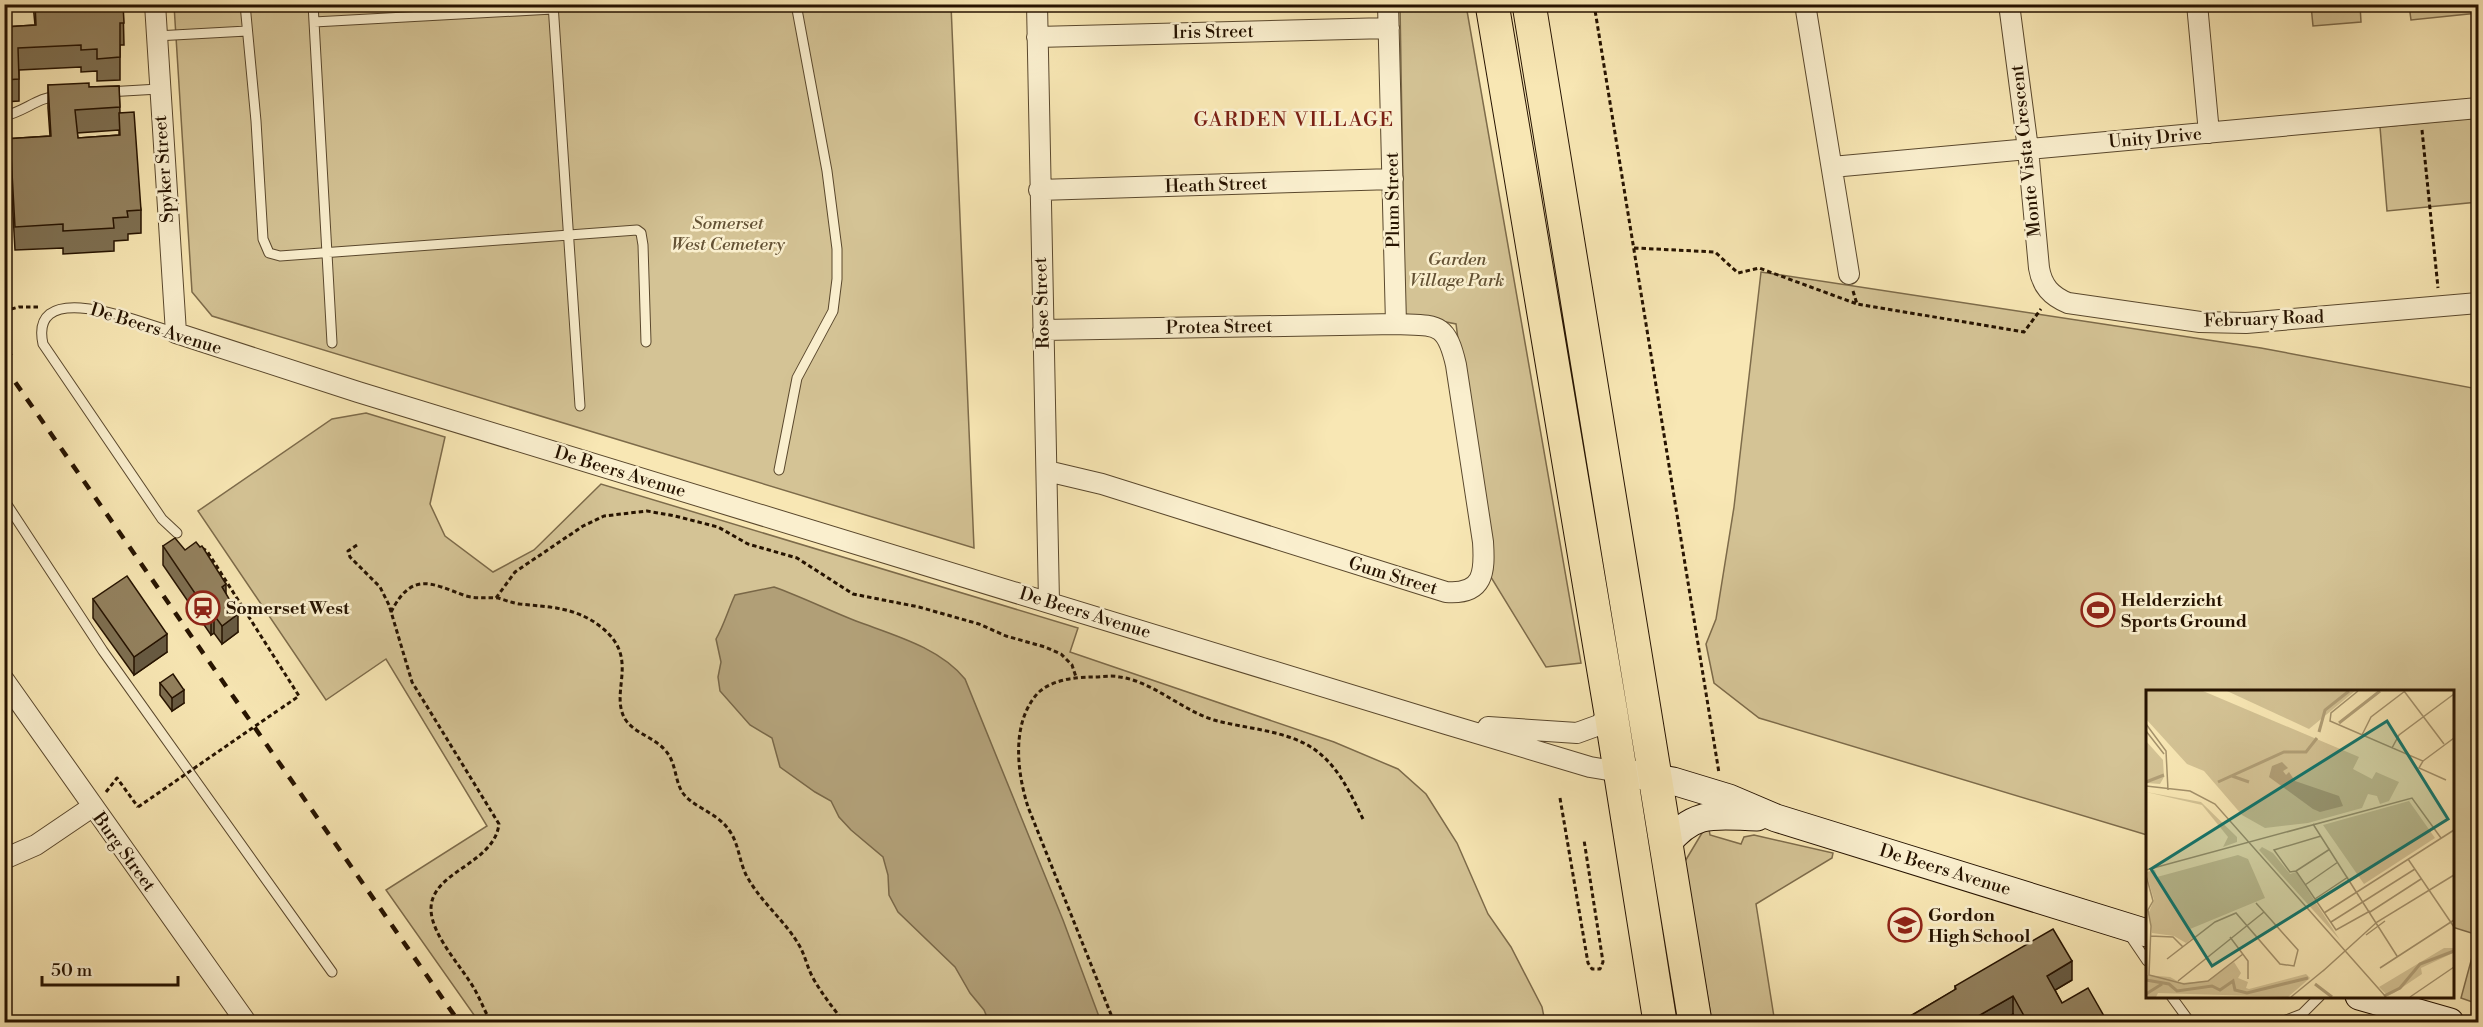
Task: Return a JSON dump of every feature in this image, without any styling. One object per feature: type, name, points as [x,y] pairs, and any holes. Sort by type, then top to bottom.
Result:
[{"type":"highway","points":[[1492,4],[1611,713],[1660,1023]]},
{"type":"highway","points":[[1529,4],[1695,1023]]},
{"type":"street","name":"Spyker Street","points":[[155,4],[176,333]]},
{"type":"street","name":"Rose Street","points":[[1037,4],[1049,602]]},
{"type":"street","name":"Plum Street","points":[[1388,4],[1396,324]]},
{"type":"street","points":[[1805,4],[1849,274]]},
{"type":"street","name":"Monte Vista Crescent","points":[[2009,4],[2028,149],[2040,278],[2052,295]]},
{"type":"street","points":[[2198,4],[2209,133]]},
{"type":"street","name":"Iris Street","points":[[1037,37],[1389,28]]},
{"type":"street","name":"Unity Drive","points":[[1832,168],[2478,108]]},
{"type":"street","name":"Heath Street","points":[[1039,190],[1393,179]]},
{"type":"street","name":"February Road","points":[[2052,295],[2068,303],[2200,322],[2246,323],[2478,303]]},
{"type":"street","name":"Protea Street","points":[[1043,330],[1396,324]]},
{"type":"street","name":"Gum Street","points":[[1047,471],[1095,482],[1446,592],[1459,593],[1469,590],[1477,584],[1485,568],[1483,542],[1451,344],[1446,334],[1435,327],[1396,324]]},
{"type":"street","name":"De Beers Avenue","points":[[176,333],[357,392],[1446,724],[1590,767],[1673,781],[1722,796],[1776,818],[2135,929]]},
{"type":"street","name":"Burg Street","points":[[4,680],[246,1023]]},
{"type":"street","name":"De Beers Avenue","points":[[1446,724],[1566,734],[1593,728],[1611,713]]},
{"type":"street","points":[[4,859],[36,845],[92,807]]},
{"type":"street","name":"De Beers Avenue","points":[[1667,844],[1680,827],[1708,816],[1776,818]]},
{"type":"street","points":[[2362,997],[2450,1023]]},
{"type":"lane","points":[[245,4],[264,245],[269,253],[280,256],[634,230],[641,233],[646,342]]},
{"type":"lane","points":[[313,4],[332,343]]},
{"type":"lane","points":[[431,4],[432,16]]},
{"type":"lane","points":[[779,470],[797,378],[833,311],[837,279],[837,249],[827,171],[796,4]]},
{"type":"lane","points":[[314,22],[553,7],[580,406]]},
{"type":"lane","points":[[156,36],[247,31]]},
{"type":"lane","points":[[92,93],[159,89]]},
{"type":"lane","points":[[4,116],[14,114],[47,96],[70,95]]},
{"type":"lane","name":"De Beers Avenue","points":[[54,310],[80,307],[176,333]]},
{"type":"lane","points":[[54,310],[45,317],[41,325],[43,344],[162,519],[177,533]]},
{"type":"lane","points":[[4,500],[103,651],[332,972]]},
{"type":"lane","points":[[2135,929],[2146,958]]},
{"type":"lane","points":[[2172,997],[2190,1023]]},
{"type":"lane","points":[[2281,1023],[2302,1014],[2318,997]]},
{"type":"path","points":[[1594,4],[1722,796]]},
{"type":"path","points":[[2421,113],[2440,307]]},
{"type":"path","points":[[1634,248],[1715,252],[1738,273],[1759,268],[1857,304],[2024,332],[2052,295]]},
{"type":"path","points":[[1849,274],[1857,304]]},
{"type":"path","points":[[4,311],[19,307],[54,310]]},
{"type":"path","points":[[4,345],[12,356]]},
{"type":"path","points":[[496,598],[514,572],[583,526],[604,516],[647,511],[717,527],[748,544],[797,558],[852,594],[919,607],[979,624],[1006,636],[1045,647],[1061,654],[1072,664],[1076,677]]},
{"type":"path","points":[[92,807],[117,778],[138,807],[299,696],[207,550],[177,533]]},
{"type":"path","points":[[357,545],[348,551],[350,557],[380,587],[391,612],[412,682],[499,824],[495,841],[438,889],[432,902],[431,912],[436,927],[474,989],[491,1023]]},
{"type":"path","points":[[391,612],[405,589],[420,584],[435,584],[469,597],[496,598],[518,604],[570,610],[586,616],[603,628],[618,646],[622,659],[621,707],[625,718],[637,731],[663,748],[672,758],[681,791],[687,798],[722,820],[731,832],[738,845],[747,878],[769,909],[792,935],[802,950],[812,977],[844,1023]]},
{"type":"path","points":[[1114,1023],[1020,782],[1019,745],[1029,707],[1038,693],[1052,684],[1076,677],[1119,677],[1143,684],[1189,710],[1214,720],[1286,737],[1312,748],[1332,763],[1364,819]]},
{"type":"path","points":[[1560,798],[1588,963],[1596,970],[1600,969],[1603,962],[1584,840]]},
{"type":"green space","name":"Somerset West Cemetery","points":[[174,5],[951,5],[974,548],[212,316],[192,292]]},
{"type":"green space","name":"Garden Village Park","points":[[1400,5],[1466,5],[1581,663],[1546,667],[1489,574],[1456,324],[1405,314]]},
{"type":"green space","points":[[2311,5],[2360,5],[2361,22],[2313,26]]},
{"type":"green space","points":[[2409,5],[2478,5],[2478,13],[2411,20]]},
{"type":"green space","points":[[2476,118],[2478,202],[2387,211],[2380,127]]},
{"type":"green space","name":"Helderzicht Sports Ground","points":[[1761,272],[2261,348],[2478,389],[2478,935],[2453,927],[2453,690],[2146,690],[2146,835],[1759,718],[1714,683],[1706,644],[1716,619],[1734,507]]},
{"type":"green space","points":[[366,413],[445,437],[430,504],[445,536],[493,572],[534,550],[601,484],[1078,628],[1070,652],[1334,742],[1398,769],[1426,794],[1457,843],[1488,914],[1511,947],[1542,1007],[1545,1022],[479,1022],[386,890],[487,826],[386,659],[326,700],[198,511],[332,419]]},
{"type":"green space","points":[[1708,823],[1710,835],[1741,844],[1744,837],[1754,835],[1833,853],[1832,858],[1756,904],[1774,1017],[1770,1022],[1712,1022],[1684,863]]},
{"type":"green space","points":[[2478,935],[2478,1004],[2461,998]]},
{"type":"shaded area","points":[[774,587],[915,643],[942,658],[965,679],[1063,920],[1101,1022],[989,1022],[984,1010],[970,993],[955,967],[898,912],[889,895],[888,875],[883,857],[851,830],[839,817],[831,801],[780,767],[772,738],[750,725],[720,691],[718,677],[721,662],[716,639],[735,595]]},
{"type":"building","points":[[35,4],[123,4],[124,23],[120,23],[120,57],[97,59],[97,49],[81,50],[81,45],[18,48],[19,79],[4,80],[4,27],[36,25]]},
{"type":"building","points":[[89,83],[89,87],[119,86],[120,107],[75,110],[78,138],[120,135],[119,113],[134,112],[141,210],[127,211],[128,217],[113,218],[114,228],[63,231],[63,224],[15,227],[11,155],[4,155],[4,139],[51,136],[48,85]]},
{"type":"building","points":[[175,538],[185,550],[196,542],[200,547],[202,546],[226,584],[222,587],[238,614],[222,626],[214,615],[211,617],[163,546]]},
{"type":"building","points":[[127,576],[167,634],[134,657],[93,599]]},
{"type":"building","points":[[173,674],[184,690],[172,698],[160,683]]},
{"type":"building","points":[[2053,929],[2072,961],[2047,976],[2062,1003],[2088,988],[2108,1023],[2028,1023],[2013,996],[1966,1023],[1899,1023],[1956,989],[1955,986]]},
{"type":"railway","points":[[4,366],[459,1022]]},
{"type":"place","name":"Somerset West","points":[[203,608]]},
{"type":"place","name":"Helderzicht Sports Ground","points":[[2098,610]]},
{"type":"place","name":"Gordon High School","points":[[1905,925]]},
{"type":"district","name":"GARDEN VILLAGE","points":[[1294,120]]}]
